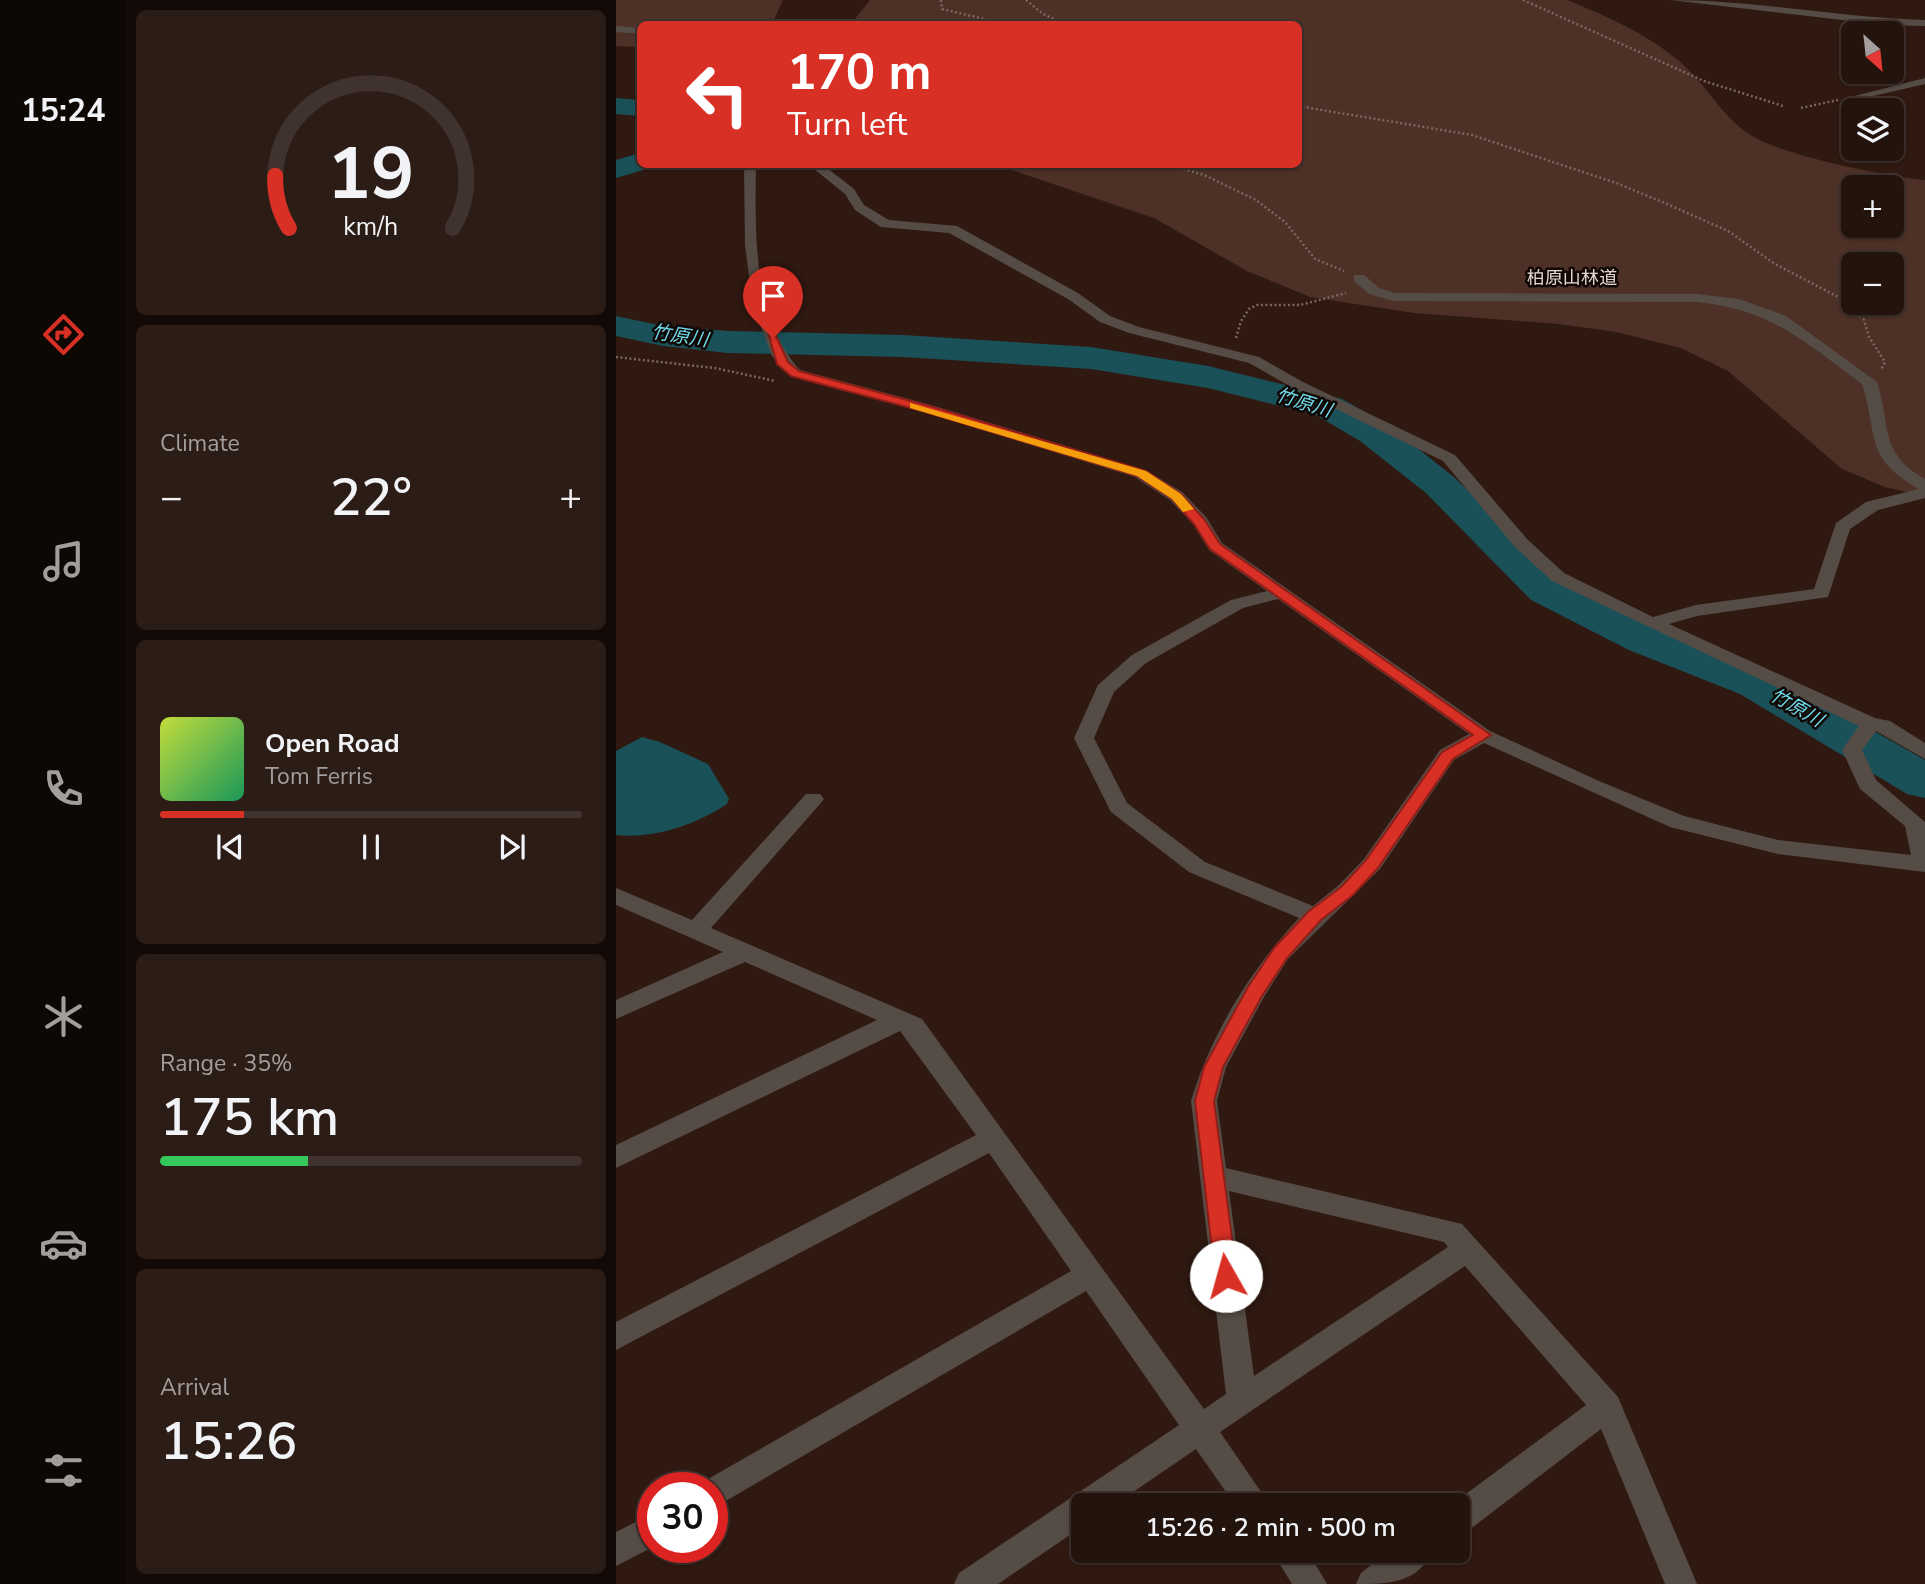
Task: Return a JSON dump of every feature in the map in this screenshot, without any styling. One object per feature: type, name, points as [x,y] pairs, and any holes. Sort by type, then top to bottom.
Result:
[{"type":"street","points":[[1675,0],[1885,22],[1925,23]]},
{"type":"street","points":[[616,29],[637,31]]},
{"type":"street","points":[[1856,97],[1925,81]]},
{"type":"street","points":[[751,168],[749,230],[762,313],[783,364],[795,373],[811,378],[926,408],[1141,474],[1177,496],[1200,522],[1215,546],[1483,735],[1581,782],[1678,822],[1778,846],[1924,863],[1915,823],[1867,784],[1852,750],[1870,726]]},
{"type":"street","points":[[819,168],[850,192],[859,207],[886,224],[952,229],[1073,296],[1105,319],[1134,330],[1254,360],[1298,385],[1359,412],[1449,458],[1521,543],[1558,577],[1870,726],[1883,725],[1925,752]]},
{"type":"street","name":"柏原山林道","points":[[1359,278],[1374,291],[1394,297],[1696,298],[1734,302],[1780,319],[1869,382]]},
{"type":"street","points":[[1869,382],[1881,449],[1888,461],[1925,486]]},
{"type":"street","points":[[1651,623],[1696,611],[1822,593],[1842,527],[1872,506],[1925,493]]},
{"type":"street","points":[[1281,593],[1237,604],[1139,659],[1105,689],[1084,738],[1119,807],[1197,867],[1315,916]]},
{"type":"street","points":[[1242,1400],[1204,1101],[1214,1067],[1280,953],[1315,916],[1347,891],[1372,864],[1447,755],[1483,735]]},
{"type":"street","points":[[695,931],[813,799]]},
{"type":"street","points":[[616,896],[913,1026],[1245,1493]]},
{"type":"street","points":[[616,1010],[745,952]]},
{"type":"street","points":[[616,1157],[900,1020]]},
{"type":"street","points":[[616,1337],[993,1138]]},
{"type":"street","points":[[1213,1176],[1452,1232],[1607,1407],[1681,1584]]},
{"type":"street","points":[[1104,1493],[1467,1249]]},
{"type":"street","points":[[728,1485],[1090,1274]]},
{"type":"street","points":[[1470,1511],[1607,1407]]},
{"type":"street","points":[[970,1584],[1071,1515]]},
{"type":"street","points":[[616,1550],[637,1538]]},
{"type":"street","points":[[1296,1563],[1311,1584]]},
{"type":"street","points":[[1372,1584],[1400,1563]]},
{"type":"path","points":[[941,0],[943,9],[993,21]]},
{"type":"path","points":[[1026,0],[1043,14],[1059,21]]},
{"type":"path","points":[[1523,0],[1704,80],[1783,106]]},
{"type":"path","points":[[1801,108],[1856,97]]},
{"type":"path","points":[[1302,107],[1442,129],[1512,147],[1619,184],[1728,231],[1775,264],[1829,291],[1855,309],[1864,320],[1868,337],[1885,362],[1879,374],[1869,382]]},
{"type":"path","points":[[1180,168],[1204,175],[1256,200],[1284,222],[1315,259],[1359,278],[1347,293],[1300,305],[1257,305],[1249,309],[1236,334],[1239,357]]},
{"type":"path","points":[[616,357],[715,368],[776,382],[811,378]]},
{"type":"shaded area","points":[[616,0],[783,0],[773,21],[637,21],[637,47],[616,46]]},
{"type":"shaded area","points":[[870,0],[1567,0],[1596,12],[1639,34],[1679,61],[1733,121],[1754,137],[1789,151],[1887,175],[1841,175],[1841,238],[1904,238],[1904,177],[1925,180],[1925,490],[1910,493],[1885,487],[1842,469],[1728,371],[1681,348],[1616,332],[1559,324],[1414,313],[1310,297],[1247,271],[1154,218],[1006,168],[1302,168],[1302,21],[853,21]]},
{"type":"water","points":[[642,737],[660,742],[708,764],[729,799],[727,804],[674,829],[645,835],[616,835],[616,751]]},
{"type":"waterway","name":"竹原川","points":[[616,106],[637,108]]},
{"type":"waterway","name":"竹原川","points":[[616,169],[637,163]]},
{"type":"waterway","name":"竹原川","points":[[616,326],[663,336],[728,342],[903,346],[1091,358],[1208,377],[1329,407],[1374,433],[1440,485],[1546,591],[1645,640],[1757,684],[1925,782]]},
{"type":"slow traffic","points":[[914,405],[1141,474],[1177,496],[1188,509]]},
{"type":"route","points":[[773,338],[783,364],[795,373],[926,408],[1141,474],[1177,496],[1200,522],[1215,546],[1483,735],[1447,755],[1399,829],[1372,864],[1347,891],[1315,916],[1280,953],[1214,1067],[1204,1101],[1226,1276]]}]
